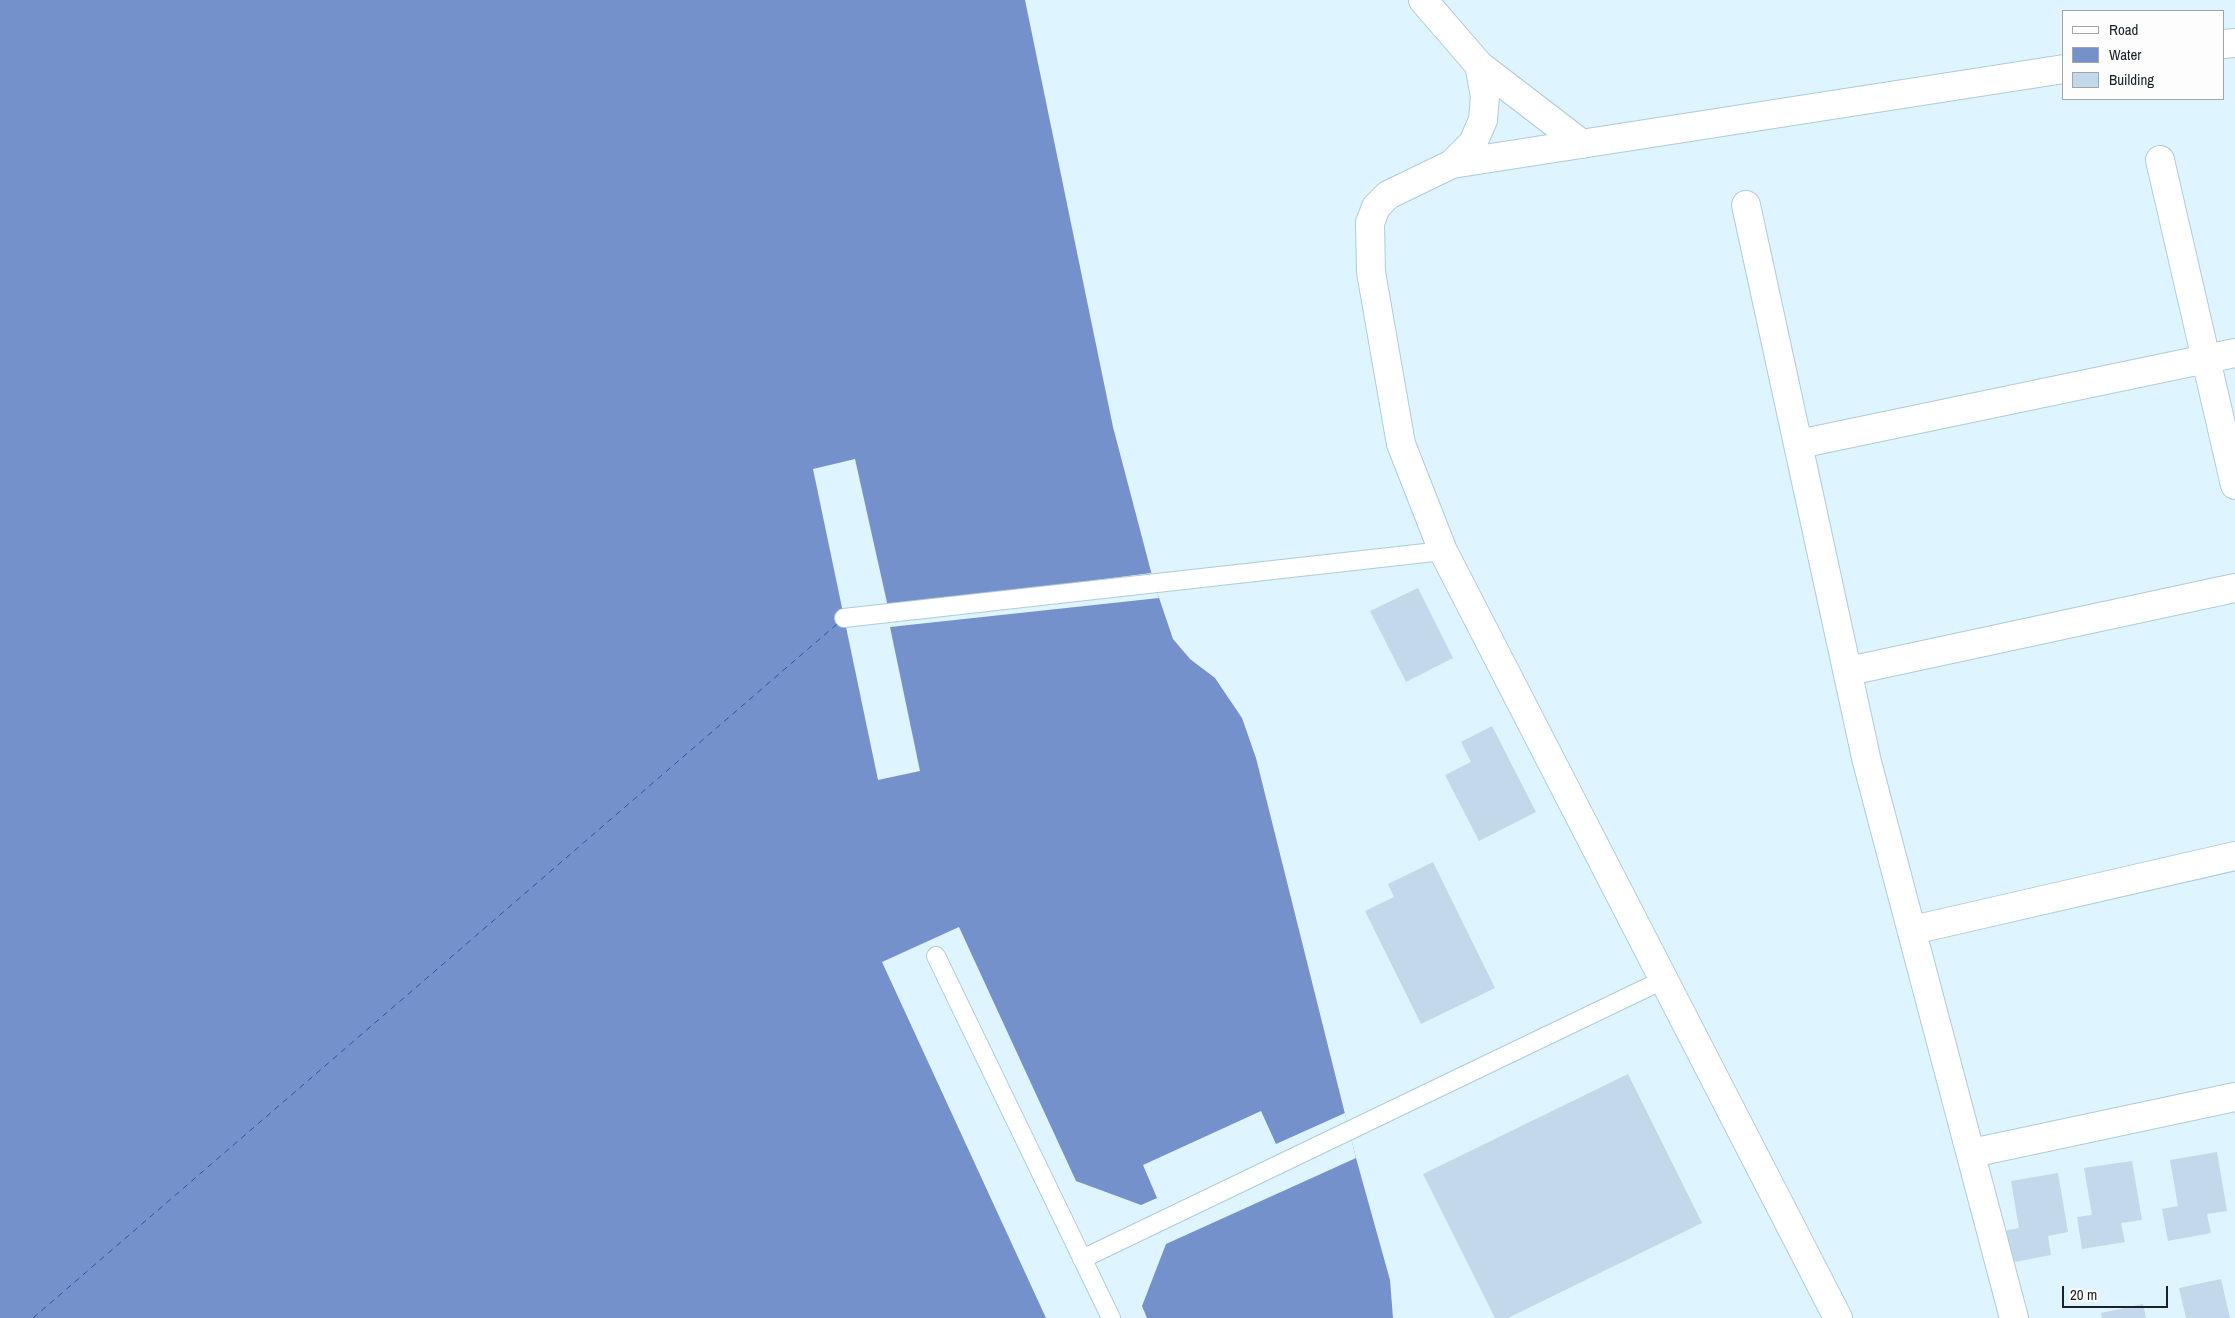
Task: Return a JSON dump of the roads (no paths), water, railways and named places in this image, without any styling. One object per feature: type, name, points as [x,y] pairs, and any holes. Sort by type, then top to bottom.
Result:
[{"type":"street","points":[[1423,0],[1480,65],[1582,144]]},
{"type":"street","points":[[1452,164],[1473,143],[1483,120],[1485,96],[1480,65]]},
{"type":"street","points":[[1838,1318],[1665,980],[1442,552],[1401,444],[1371,272],[1370,223],[1376,207],[1388,195],[1452,164],[2062,69]]},
{"type":"street","points":[[2160,160],[2235,485]]},
{"type":"street","points":[[1746,205],[1849,671],[1867,762],[1972,1153],[2014,1318]]},
{"type":"street","points":[[1799,444],[2235,353]]},
{"type":"street","points":[[1849,671],[2235,588]]},
{"type":"street","points":[[1913,930],[2235,856]]},
{"type":"street","points":[[1972,1153],[2235,1097]]},
{"type":"lane","points":[[844,618],[1442,552]]},
{"type":"lane","points":[[936,956],[1111,1318]]},
{"type":"lane","points":[[1082,1259],[1665,980]]},
{"type":"water","points":[[0,0],[1025,0],[1113,427],[1154,583],[1173,639],[1190,659],[1215,678],[1242,718],[1256,758],[1356,1158],[1390,1280],[1393,1318],[0,1318]]}]
